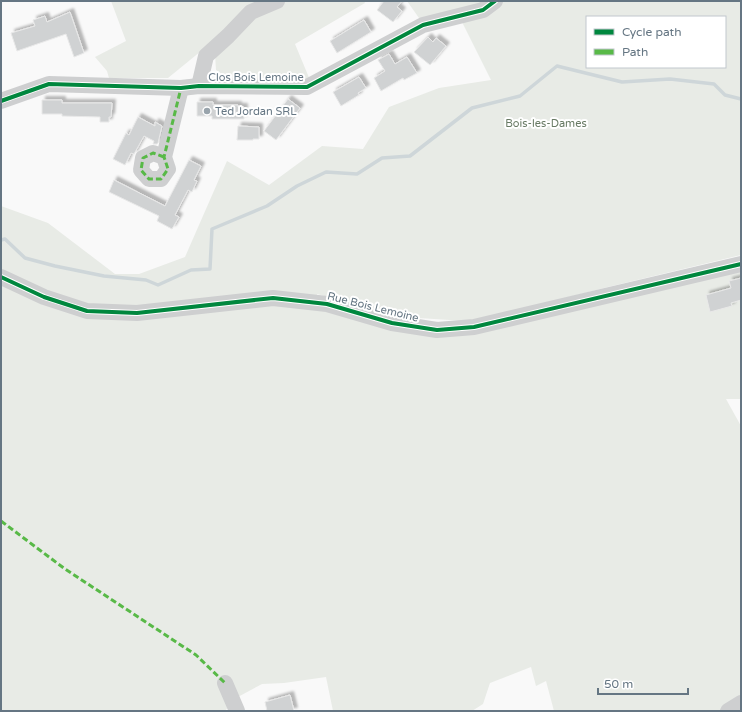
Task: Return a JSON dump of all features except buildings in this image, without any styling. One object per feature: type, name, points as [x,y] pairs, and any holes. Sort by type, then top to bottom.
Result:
[{"type":"street","name":"Clos Bois Lemoine","points":[[198,86],[206,56],[251,12],[277,1]]},
{"type":"street","name":"Clos Bois Lemoine","points":[[1,101],[49,84],[182,88],[198,86],[307,88],[422,25],[483,10],[495,1]]},
{"type":"street","points":[[164,157],[182,88]]},
{"type":"street","name":"Rue Bois Lemoine","points":[[1,277],[44,297],[87,311],[137,313],[273,298],[327,304],[392,323],[437,330],[474,327],[741,264]]},
{"type":"street","points":[[225,683],[237,711]]},
{"type":"street","points":[[728,711],[741,703]]},
{"type":"green space","points":[[111,1],[364,1],[365,3],[295,44],[310,80],[235,83],[216,70],[215,54],[217,38],[168,78],[109,78],[107,71],[95,57],[126,41]]},
{"type":"green space","points":[[407,1],[485,1],[476,7],[419,18]]},
{"type":"green space","name":"Bois-les-Dames","points":[[493,1],[741,1],[741,255],[502,314],[465,321],[403,317],[317,294],[316,309],[435,336],[741,268],[741,399],[726,399],[741,426],[741,699],[721,711],[554,711],[546,681],[536,686],[531,667],[490,683],[483,704],[472,711],[333,711],[326,677],[284,683],[262,684],[236,698],[225,711],[1,711],[1,206],[48,223],[115,274],[139,274],[185,257],[227,161],[269,185],[322,146],[363,149],[389,107],[439,88],[491,80],[462,22]]},
{"type":"waterway","points":[[1,240],[5,239],[25,258],[104,276],[146,280],[158,285],[191,270],[210,269],[212,229],[267,206],[297,186],[326,172],[357,174],[382,158],[410,156],[472,108],[520,96],[557,66],[622,82],[670,79],[714,84],[725,95],[741,99]]},
{"type":"marked path","points":[[164,157],[153,153],[143,158],[141,170],[149,179],[161,179],[168,169],[164,157],[181,88]]},
{"type":"marked path","points":[[1,521],[65,569],[196,655],[225,683]]},
{"type":"cycle path","points":[[1,101],[49,84],[181,88],[199,86],[307,87],[423,25],[483,10],[495,1]]},
{"type":"cycle path","points":[[1,277],[44,297],[87,311],[137,313],[273,298],[327,304],[392,323],[437,330],[474,327],[741,264]]},
{"type":"place","name":"Ted Jordan SRL","points":[[207,111]]}]
